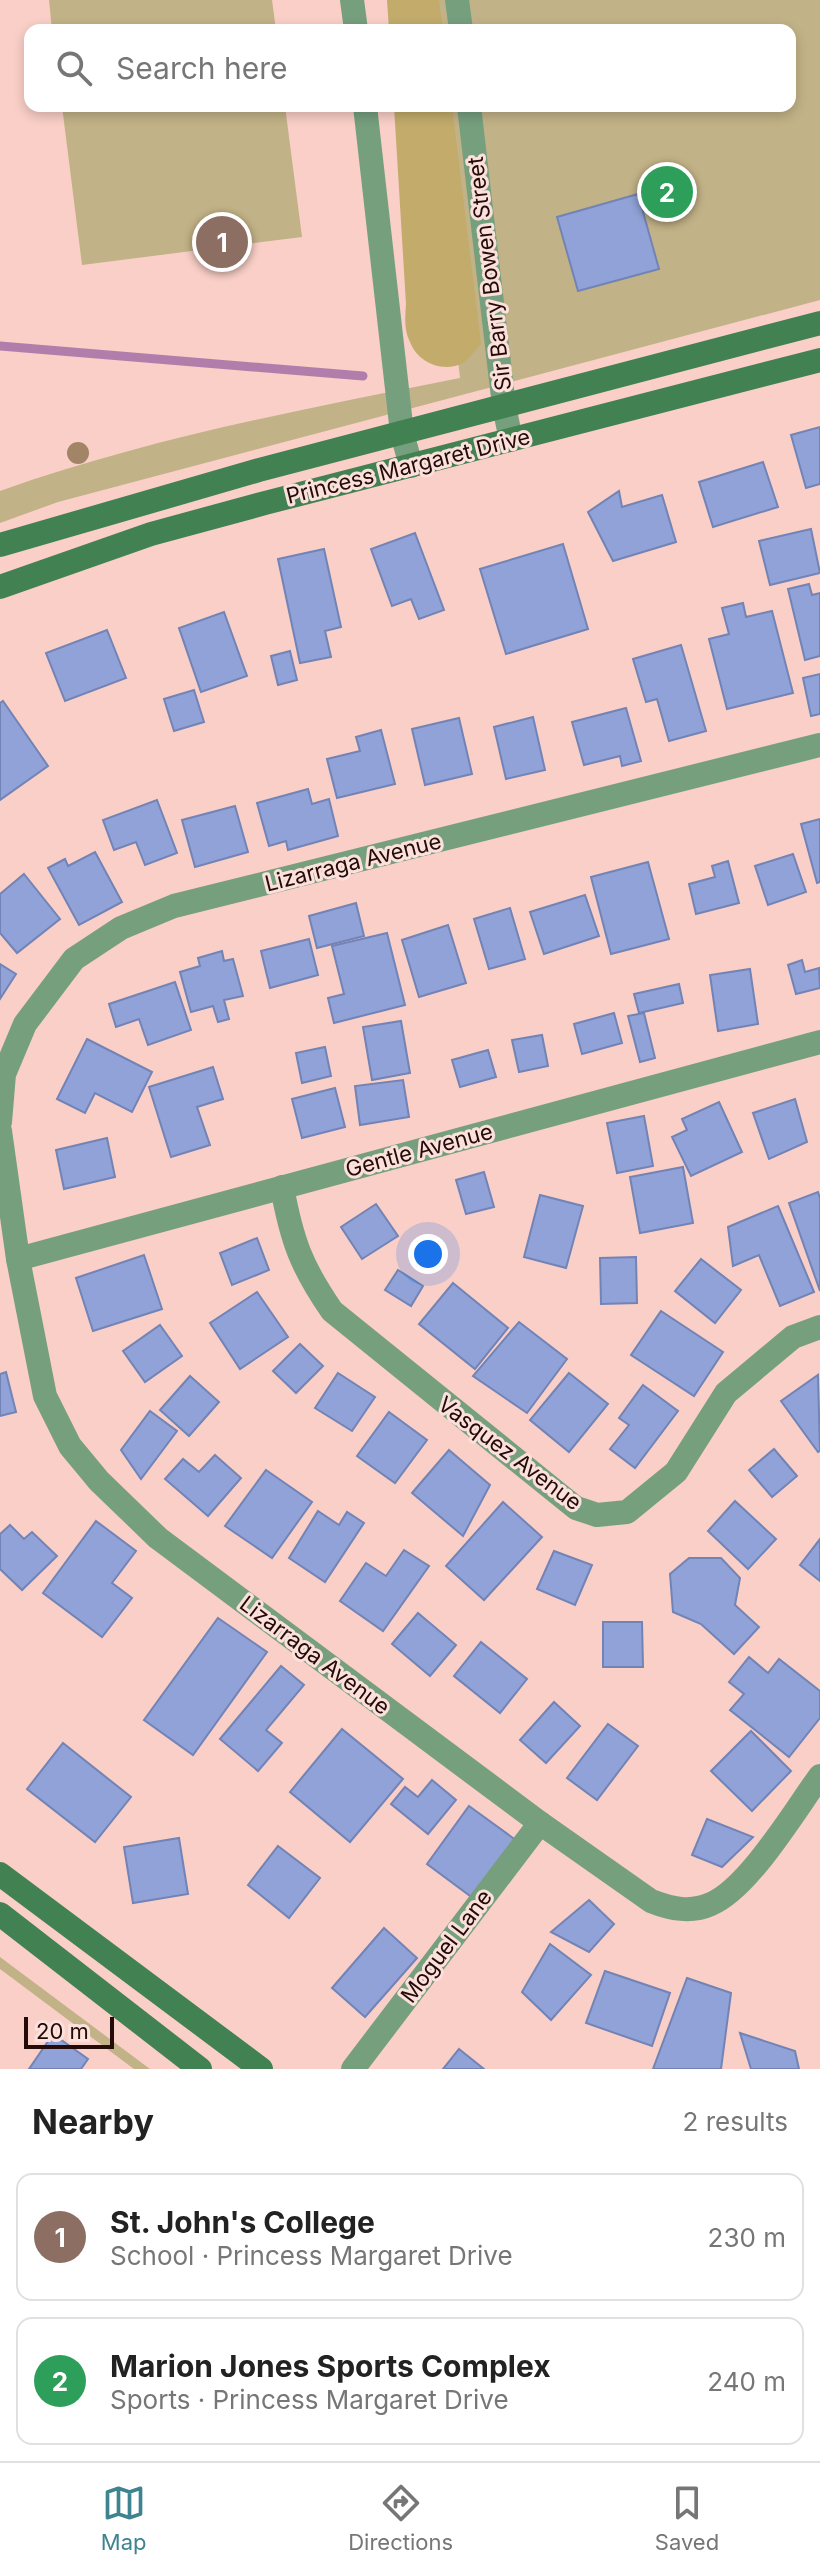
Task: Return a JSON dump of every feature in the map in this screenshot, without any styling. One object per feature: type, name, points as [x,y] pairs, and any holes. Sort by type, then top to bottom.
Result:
[{"type":"main road","name":"Princess Margaret Drive","points":[[0,545],[144,501],[820,323]]},
{"type":"main road","name":"Princess Margaret Drive","points":[[0,587],[151,534],[820,360]]},
{"type":"main road","points":[[0,1874],[261,2069]]},
{"type":"main road","points":[[0,1914],[200,2069]]},
{"type":"street","points":[[352,0],[355,24]]},
{"type":"street","points":[[457,0],[460,24]]},
{"type":"street","points":[[366,112],[402,433],[411,466]]},
{"type":"street","name":"Sir Barry Bowen Street","points":[[470,112],[504,406],[511,440]]},
{"type":"street","name":"Lizarraga Avenue","points":[[0,1122],[4,1074],[25,1024],[74,959],[121,928],[174,906],[820,745]]},
{"type":"street","name":"Gentle Avenue","points":[[18,1259],[820,1042]]},
{"type":"street","name":"Lizarraga Avenue","points":[[0,1131],[18,1259],[45,1396],[70,1446],[99,1481],[158,1538],[540,1823],[651,1901],[669,1909],[690,1910],[712,1904],[729,1892],[749,1873],[820,1776]]},
{"type":"street","name":"Vasquez Avenue","points":[[282,1187],[291,1234],[308,1277],[332,1311],[576,1508],[597,1515],[627,1512],[676,1472],[726,1393],[793,1337],[820,1327]]},
{"type":"street","name":"Moguel Lane","points":[[353,2069],[540,1823]]},
{"type":"shaded area","points":[[49,0],[272,0],[275,24],[51,24]]},
{"type":"shaded area","points":[[387,0],[439,0],[442,24],[389,24]]},
{"type":"shaded area","points":[[416,0],[820,0],[820,300],[58,502],[0,523],[0,491],[56,472],[228,426],[460,378],[430,112],[796,112],[796,24],[419,24]]},
{"type":"shaded area","points":[[63,112],[286,112],[302,237],[82,265]]},
{"type":"shaded area","points":[[394,112],[453,112],[481,344],[463,363],[455,366],[440,366],[425,361],[414,349],[407,333]]},
{"type":"shaded area","points":[[0,1957],[150,2069],[134,2069],[0,1969]]},
{"type":"building","points":[[638,194],[659,269],[578,291],[557,217]]},
{"type":"building","points":[[820,427],[820,484],[806,488],[791,435]]},
{"type":"building","points":[[763,462],[778,507],[713,527],[699,482]]},
{"type":"building","points":[[619,491],[622,507],[662,495],[676,542],[613,561],[588,512]]},
{"type":"building","points":[[811,529],[820,573],[770,585],[759,541]]},
{"type":"building","points":[[415,533],[444,610],[419,619],[411,599],[392,606],[371,549]]},
{"type":"building","points":[[563,544],[588,629],[506,654],[480,569]]},
{"type":"building","points":[[324,549],[341,627],[325,631],[331,657],[300,663],[278,559]]},
{"type":"building","points":[[809,584],[812,595],[820,593],[820,656],[805,660],[788,589]]},
{"type":"building","points":[[743,603],[746,617],[772,611],[793,693],[727,709],[709,639],[729,634],[722,608]]},
{"type":"building","points":[[224,612],[247,676],[201,692],[179,628]]},
{"type":"building","points":[[107,630],[126,678],[65,701],[46,653]]},
{"type":"building","points":[[681,645],[706,731],[669,741],[657,699],[646,702],[633,659]]},
{"type":"building","points":[[290,651],[297,680],[278,685],[271,656]]},
{"type":"building","points":[[820,674],[820,714],[811,716],[803,678]]},
{"type":"building","points":[[194,690],[204,722],[174,731],[164,699]]},
{"type":"building","points":[[3,701],[48,766],[0,800],[0,703]]},
{"type":"building","points":[[626,708],[641,761],[622,766],[620,756],[584,765],[572,722]]},
{"type":"building","points":[[533,717],[545,770],[506,779],[494,727]]},
{"type":"building","points":[[459,718],[472,774],[425,785],[412,729]]},
{"type":"building","points":[[381,730],[395,784],[337,798],[327,759],[360,751],[356,737]]},
{"type":"building","points":[[308,789],[312,804],[329,799],[338,836],[288,850],[286,841],[269,846],[257,803]]},
{"type":"building","points":[[157,800],[177,853],[145,865],[136,842],[114,850],[103,820]]},
{"type":"building","points":[[235,806],[248,852],[195,867],[182,820]]},
{"type":"building","points":[[820,819],[820,882],[817,883],[801,824]]},
{"type":"building","points":[[95,852],[122,902],[79,925],[48,868],[65,859],[68,866]]},
{"type":"building","points":[[793,854],[806,892],[768,905],[755,866]]},
{"type":"building","points":[[728,861],[739,903],[696,914],[689,884],[715,877],[712,866]]},
{"type":"building","points":[[648,862],[669,939],[611,954],[591,877]]},
{"type":"building","points":[[24,874],[60,919],[17,953],[0,933],[0,894]]},
{"type":"building","points":[[585,895],[599,936],[544,954],[530,912]]},
{"type":"building","points":[[356,903],[364,936],[317,948],[309,916]]},
{"type":"building","points":[[510,908],[525,959],[489,969],[474,919]]},
{"type":"building","points":[[448,925],[466,983],[419,997],[402,940]]},
{"type":"building","points":[[387,933],[405,1005],[334,1023],[328,998],[344,994],[332,946]]},
{"type":"building","points":[[309,939],[318,975],[270,988],[261,951]]},
{"type":"building","points":[[222,951],[224,961],[233,959],[243,996],[224,1000],[229,1019],[218,1022],[213,1006],[191,1012],[180,972],[200,966],[198,958]]},
{"type":"building","points":[[802,960],[805,972],[819,968],[820,988],[796,994],[788,965]]},
{"type":"building","points":[[0,964],[16,974],[0,999]]},
{"type":"building","points":[[750,969],[758,1024],[718,1031],[710,975]]},
{"type":"building","points":[[175,982],[191,1030],[148,1045],[139,1019],[116,1027],[109,1004]]},
{"type":"building","points":[[679,984],[683,1003],[639,1013],[634,994]]},
{"type":"building","points":[[614,1013],[622,1043],[582,1054],[574,1024]]},
{"type":"building","points":[[644,1013],[655,1058],[640,1062],[628,1016]]},
{"type":"building","points":[[401,1021],[410,1073],[372,1080],[363,1027]]},
{"type":"building","points":[[542,1035],[548,1066],[519,1072],[512,1040]]},
{"type":"building","points":[[87,1039],[152,1072],[132,1112],[95,1093],[85,1113],[57,1099]]},
{"type":"building","points":[[325,1047],[331,1076],[302,1083],[296,1053]]},
{"type":"building","points":[[488,1050],[496,1077],[460,1087],[452,1060]]},
{"type":"building","points":[[213,1067],[223,1099],[197,1107],[210,1145],[171,1157],[149,1087]]},
{"type":"building","points":[[403,1080],[409,1117],[360,1125],[355,1086]]},
{"type":"building","points":[[335,1088],[345,1127],[302,1138],[292,1099]]},
{"type":"building","points":[[795,1099],[807,1142],[769,1159],[753,1113]]},
{"type":"building","points":[[719,1102],[742,1152],[691,1176],[672,1137],[687,1130],[682,1119]]},
{"type":"building","points":[[644,1116],[653,1166],[617,1173],[607,1123]]},
{"type":"building","points":[[107,1138],[115,1177],[64,1189],[56,1150]]},
{"type":"building","points":[[683,1167],[693,1223],[640,1233],[630,1177]]},
{"type":"building","points":[[484,1172],[494,1207],[466,1214],[456,1180]]},
{"type":"building","points":[[818,1192],[820,1198],[820,1291],[789,1203]]},
{"type":"building","points":[[540,1195],[583,1206],[566,1268],[524,1257]]},
{"type":"building","points":[[376,1204],[398,1236],[362,1259],[341,1227]]},
{"type":"building","points":[[778,1206],[814,1292],[780,1306],[759,1255],[733,1266],[728,1227]]},
{"type":"building","points":[[257,1238],[269,1270],[232,1285],[220,1253]]},
{"type":"building","points":[[144,1255],[162,1309],[93,1331],[76,1278]]},
{"type":"building","points":[[636,1257],[637,1303],[601,1304],[600,1258]]},
{"type":"building","points":[[701,1259],[741,1290],[715,1323],[675,1291]]},
{"type":"building","points":[[398,1270],[423,1286],[411,1306],[385,1290]]},
{"type":"building","points":[[453,1283],[508,1328],[475,1369],[419,1324]]},
{"type":"building","points":[[257,1292],[288,1337],[240,1369],[210,1323]]},
{"type":"building","points":[[661,1311],[723,1352],[694,1396],[631,1355]]},
{"type":"building","points":[[519,1322],[567,1359],[527,1413],[473,1376]]},
{"type":"building","points":[[160,1325],[182,1356],[145,1382],[123,1351]]},
{"type":"building","points":[[300,1344],[323,1366],[296,1393],[273,1371]]},
{"type":"building","points":[[6,1372],[16,1412],[0,1416],[0,1374]]},
{"type":"building","points":[[338,1373],[375,1397],[352,1431],[315,1408]]},
{"type":"building","points":[[569,1373],[608,1404],[569,1452],[530,1420]]},
{"type":"building","points":[[818,1375],[820,1451],[818,1452],[781,1401]]},
{"type":"building","points":[[190,1376],[219,1402],[189,1436],[160,1410]]},
{"type":"building","points":[[643,1385],[678,1411],[635,1468],[610,1449],[629,1425],[619,1418]]},
{"type":"building","points":[[150,1411],[177,1431],[141,1479],[121,1450]]},
{"type":"building","points":[[389,1412],[427,1440],[395,1483],[357,1456]]},
{"type":"building","points":[[774,1449],[797,1476],[772,1497],[749,1470]]},
{"type":"building","points":[[449,1450],[490,1485],[463,1536],[412,1493]]},
{"type":"building","points":[[215,1455],[241,1478],[208,1516],[165,1479],[183,1459],[199,1472]]},
{"type":"building","points":[[266,1470],[312,1502],[272,1558],[225,1526]]},
{"type":"building","points":[[735,1501],[776,1539],[748,1569],[708,1531]]},
{"type":"building","points":[[503,1502],[542,1537],[484,1600],[446,1566]]},
{"type":"building","points":[[318,1511],[339,1525],[347,1512],[364,1523],[325,1582],[289,1558]]},
{"type":"building","points":[[96,1521],[136,1551],[112,1583],[132,1598],[102,1637],[43,1593]]},
{"type":"building","points":[[10,1525],[24,1539],[32,1532],[57,1556],[22,1590],[0,1569],[0,1534]]},
{"type":"building","points":[[820,1539],[820,1581],[800,1565]]},
{"type":"building","points":[[404,1550],[429,1566],[383,1631],[340,1601],[366,1563],[386,1576]]},
{"type":"building","points":[[554,1551],[592,1565],[575,1605],[537,1589]]},
{"type":"building","points":[[689,1558],[721,1558],[740,1578],[735,1605],[759,1627],[734,1654],[701,1624],[673,1612],[670,1574]]},
{"type":"building","points":[[418,1613],[456,1645],[430,1676],[392,1644]]},
{"type":"building","points":[[218,1618],[267,1652],[193,1755],[144,1720]]},
{"type":"building","points":[[603,1622],[642,1622],[643,1667],[603,1667]]},
{"type":"building","points":[[481,1642],[527,1679],[500,1713],[454,1676]]},
{"type":"building","points":[[749,1657],[768,1673],[779,1659],[820,1691],[820,1718],[789,1757],[730,1710],[744,1694],[729,1682]]},
{"type":"building","points":[[281,1666],[304,1685],[266,1730],[282,1743],[258,1771],[220,1739]]},
{"type":"building","points":[[554,1702],[580,1726],[546,1763],[520,1740]]},
{"type":"building","points":[[608,1724],[638,1746],[597,1800],[567,1778]]},
{"type":"building","points":[[342,1729],[403,1779],[350,1842],[290,1792]]},
{"type":"building","points":[[751,1731],[791,1771],[752,1811],[711,1771]]},
{"type":"building","points":[[63,1743],[131,1797],[95,1842],[27,1789]]},
{"type":"building","points":[[432,1780],[456,1800],[428,1834],[391,1804],[405,1787],[418,1797]]},
{"type":"building","points":[[469,1806],[524,1846],[481,1904],[427,1864]]},
{"type":"building","points":[[707,1819],[753,1837],[722,1867],[692,1855]]},
{"type":"building","points":[[179,1838],[188,1894],[133,1903],[124,1847]]},
{"type":"building","points":[[278,1846],[320,1878],[289,1918],[248,1885]]},
{"type":"building","points":[[589,1900],[614,1924],[589,1952],[551,1932]]},
{"type":"building","points":[[384,1928],[417,1958],[365,2017],[332,1988]]},
{"type":"building","points":[[550,1944],[591,1975],[551,2020],[522,1992]]},
{"type":"building","points":[[605,1971],[670,1993],[652,2046],[586,2023]]},
{"type":"building","points":[[687,1978],[731,1993],[721,2069],[653,2069]]},
{"type":"building","points":[[740,2033],[795,2051],[799,2069],[751,2069]]},
{"type":"building","points":[[53,2034],[88,2059],[81,2069],[29,2069]]},
{"type":"building","points":[[459,2049],[484,2069],[443,2069]]},
{"type":"waterway","points":[[0,346],[363,376]]},
{"type":"place","name":"Marion Jones Sports Complex","points":[[667,192]]},
{"type":"place","name":"St. John's College","points":[[222,242]]}]
